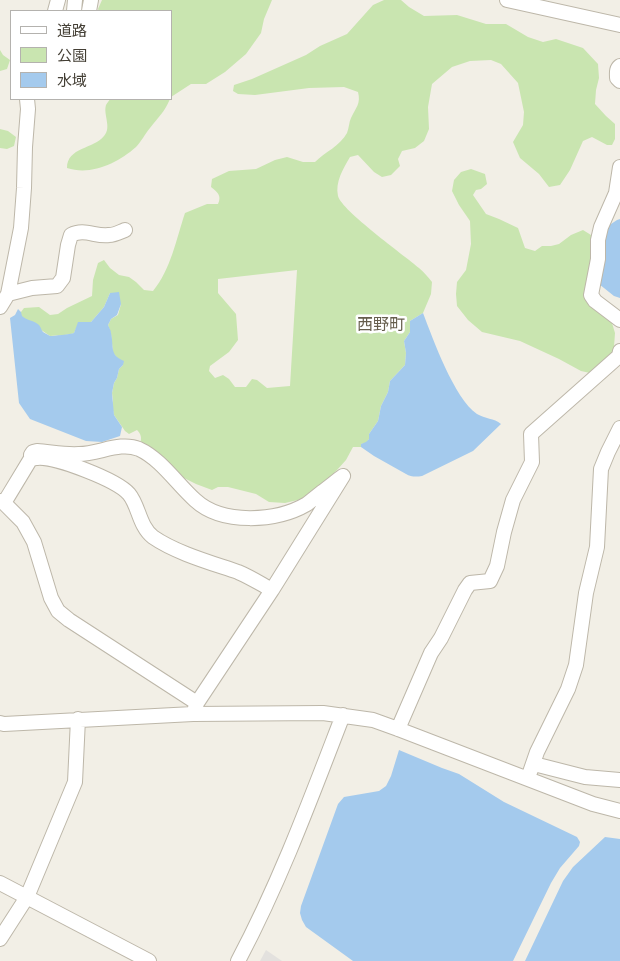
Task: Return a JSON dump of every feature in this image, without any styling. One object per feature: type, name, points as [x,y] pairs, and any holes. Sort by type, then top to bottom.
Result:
[{"type":"street","points":[[506,0],[620,24]]},
{"type":"street","points":[[620,66],[616,73],[617,78],[620,80]]},
{"type":"street","points":[[0,307],[8,294],[21,228],[27,100]]},
{"type":"street","points":[[620,167],[616,193],[598,240],[598,259],[591,295],[595,301],[620,320]]},
{"type":"street","points":[[8,294],[32,288],[54,286],[61,283],[68,245],[72,235],[75,233],[81,232],[109,236],[126,230]]},
{"type":"street","points":[[398,729],[431,653],[441,638],[465,590],[470,583],[490,581],[497,566],[513,500],[532,462],[532,434],[620,354]]},
{"type":"street","points":[[528,778],[537,752],[568,689],[576,665],[586,593],[597,547],[602,469],[620,428]]},
{"type":"street","points":[[32,459],[31,455],[37,451],[79,454],[95,453],[129,446],[149,454],[204,507],[214,513],[245,518],[280,514],[307,504],[343,476],[195,708]]},
{"type":"street","points":[[195,708],[58,611],[51,598],[34,542],[23,522],[2,502],[30,460],[38,458],[66,464],[84,470],[124,489],[130,495],[146,529],[153,536],[172,547],[240,573],[272,590]]},
{"type":"street","points":[[0,723],[78,719],[195,708],[344,715],[372,720],[398,729],[593,804],[620,811]]},
{"type":"street","points":[[238,961],[287,860],[344,715]]},
{"type":"street","points":[[0,939],[27,897],[75,782],[78,719]]},
{"type":"street","points":[[534,764],[585,777],[620,780]]},
{"type":"street","points":[[0,883],[148,961]]},
{"type":"green space","points":[[102,0],[272,0],[264,19],[261,33],[246,54],[225,72],[206,84],[191,84],[172,96],[172,10],[98,9]]},
{"type":"green space","points":[[384,0],[401,0],[424,16],[457,15],[486,24],[506,24],[528,37],[543,42],[556,39],[583,48],[598,64],[599,78],[595,104],[615,124],[615,139],[612,145],[607,145],[592,137],[583,141],[570,170],[560,185],[549,187],[539,174],[520,158],[513,142],[523,125],[524,112],[518,83],[501,64],[491,60],[470,61],[452,67],[432,84],[428,107],[429,129],[424,141],[415,148],[402,151],[398,159],[400,166],[391,175],[382,177],[374,172],[358,155],[350,157],[340,176],[337,191],[342,203],[350,212],[421,270],[432,282],[431,294],[423,313],[410,321],[410,332],[404,341],[405,365],[390,381],[378,421],[369,434],[369,439],[366,443],[361,444],[361,447],[353,447],[346,460],[337,470],[325,482],[302,499],[285,503],[269,502],[256,494],[228,487],[218,487],[212,490],[180,476],[140,443],[141,436],[137,430],[129,434],[114,415],[112,393],[119,369],[123,365],[113,353],[108,325],[111,319],[118,315],[121,304],[110,293],[104,307],[91,322],[79,322],[74,333],[68,335],[50,336],[21,316],[21,312],[24,308],[39,307],[50,315],[58,314],[92,296],[93,280],[98,263],[104,260],[119,275],[129,277],[144,290],[153,291],[169,264],[185,213],[207,204],[218,204],[219,196],[211,187],[212,179],[229,171],[256,169],[275,160],[287,157],[303,162],[315,162],[336,145],[347,133],[350,120],[358,103],[358,92],[344,87],[309,88],[255,95],[238,94],[233,91],[234,85],[306,55],[320,46],[347,34],[373,5]],"holes":[[[297,270],[290,386],[267,388],[257,380],[252,379],[246,387],[235,387],[223,375],[215,378],[209,371],[210,366],[229,352],[238,340],[236,314],[218,293],[218,279]]]},
{"type":"green space","points":[[0,50],[10,60],[7,69],[0,71]]},
{"type":"green space","points":[[109,100],[169,100],[138,145],[129,153],[104,167],[85,170],[67,168],[71,156],[94,144],[104,136],[107,129],[106,105]]},
{"type":"green space","points":[[0,129],[8,131],[16,137],[14,146],[7,149],[0,148]]},
{"type":"green space","points":[[471,169],[485,174],[487,184],[481,189],[476,190],[473,195],[486,214],[518,228],[525,248],[535,251],[542,246],[559,244],[571,235],[583,230],[591,235],[594,242],[585,296],[588,303],[612,323],[615,333],[614,347],[611,355],[590,373],[581,371],[520,341],[482,332],[468,320],[457,306],[457,282],[466,270],[471,244],[470,221],[452,191],[454,180],[461,172]]},
{"type":"shaded area","points":[[266,950],[282,961],[260,961]]},
{"type":"water","points":[[620,219],[620,298],[614,296],[599,284],[608,226]]},
{"type":"water","points":[[119,292],[121,304],[117,315],[111,319],[108,325],[114,353],[119,359],[124,361],[119,369],[112,393],[114,415],[122,427],[120,436],[102,442],[86,441],[30,419],[19,403],[10,318],[15,315],[18,309],[22,316],[37,323],[43,332],[50,336],[74,333],[78,322],[91,322],[104,307],[110,293]]},
{"type":"water","points":[[423,313],[445,367],[460,395],[477,414],[501,424],[473,451],[422,476],[414,477],[374,456],[361,447],[361,444],[369,439],[369,434],[378,421],[390,381],[405,365],[404,341],[410,332],[410,321]]},
{"type":"water","points":[[399,750],[459,774],[504,802],[577,837],[580,842],[551,883],[513,961],[353,961],[306,927],[302,920],[301,906],[338,804],[344,797],[379,791],[386,786]]},
{"type":"water","points":[[605,837],[620,839],[620,961],[525,961],[563,881],[573,867]]},
{"type":"district","name":"西野町","points":[[381,326]]}]
